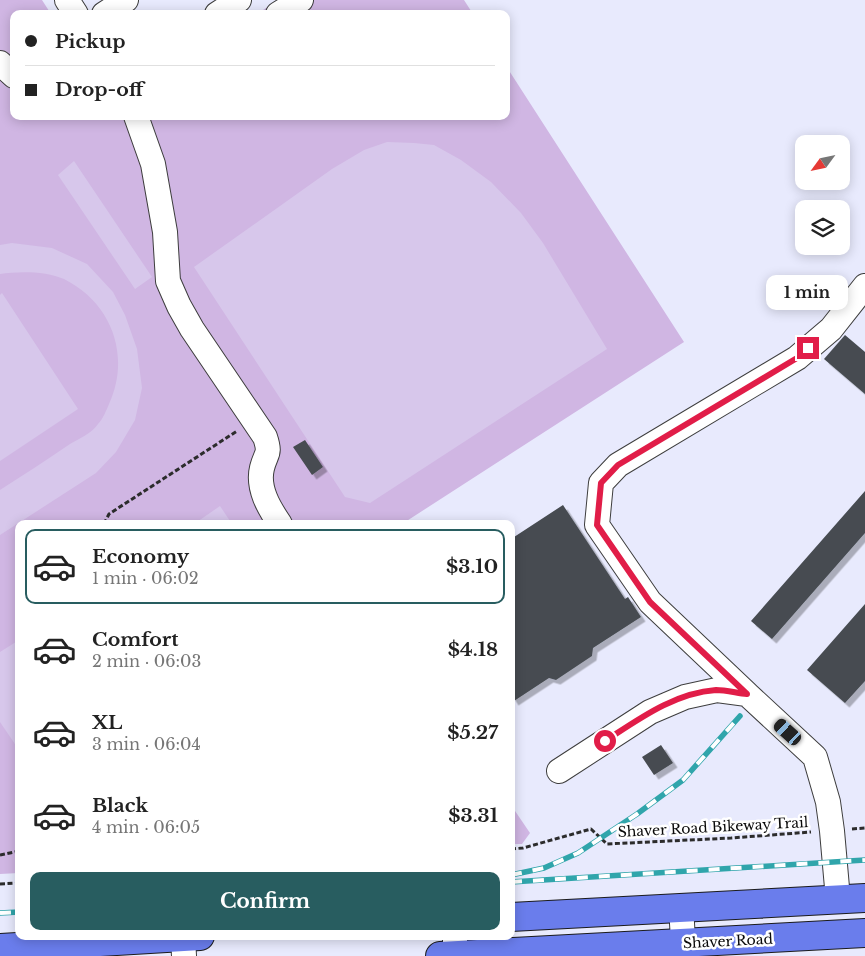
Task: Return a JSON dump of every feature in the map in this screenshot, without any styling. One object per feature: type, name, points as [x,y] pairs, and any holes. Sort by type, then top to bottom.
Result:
[{"type":"main road","points":[[515,917],[865,898]]},
{"type":"main road","name":"Shaver Road","points":[[451,951],[683,950],[865,933]]},
{"type":"main road","points":[[0,948],[99,949],[189,943]]},
{"type":"street","points":[[110,10],[126,0]]},
{"type":"street","points":[[223,10],[239,0]]},
{"type":"street","points":[[285,10],[301,0]]},
{"type":"street","points":[[0,63],[10,72]]},
{"type":"street","points":[[137,120],[153,164],[165,232],[168,280],[179,306],[192,329],[265,437],[269,450],[262,468],[262,488],[278,520]]},
{"type":"street","points":[[838,899],[828,802],[815,756],[650,602],[597,525],[601,483],[618,465],[797,358],[831,328],[865,286]]},
{"type":"street","points":[[560,771],[650,712],[685,697],[717,690],[747,694]]},
{"type":"street","points":[[681,907],[683,950]]},
{"type":"path","points":[[106,520],[109,514],[254,419]]},
{"type":"path","name":"Shaver Road Bikeway Trail","points":[[515,849],[591,829],[607,844],[731,838],[865,828]]},
{"type":"path","points":[[0,855],[15,852]]},
{"type":"path","points":[[0,884],[15,883]]},
{"type":"shaded area","points":[[0,0],[42,0],[48,10],[10,10],[10,120],[510,120],[510,72],[684,342],[408,520],[15,520],[15,873],[0,874]]},
{"type":"shaded area","points":[[278,0],[464,0],[470,10],[263,10]]},
{"type":"shaded area","points":[[387,142],[434,145],[461,160],[491,182],[521,213],[543,243],[607,349],[370,503],[345,497],[194,267],[332,169],[364,150]]},
{"type":"shaded area","points":[[74,161],[152,277],[135,289],[58,175]]},
{"type":"shaded area","points":[[12,243],[52,248],[87,264],[113,292],[125,315],[137,349],[142,388],[135,420],[116,452],[96,473],[23,520],[15,520],[15,525],[0,535],[0,490],[85,436],[95,427],[103,417],[109,404],[118,368],[113,332],[105,316],[94,302],[81,289],[57,276],[24,272],[0,274],[0,245]]},
{"type":"shaded area","points":[[2,293],[78,409],[0,461],[0,295]]},
{"type":"shaded area","points":[[220,506],[229,520],[200,520]]},
{"type":"shaded area","points":[[15,643],[15,744],[0,722],[0,652]]},
{"type":"shaded area","points":[[515,811],[530,833],[522,844],[515,844]]},
{"type":"building","points":[[845,335],[865,352],[865,394],[824,359]]},
{"type":"building","points":[[305,440],[323,467],[312,475],[293,447]]},
{"type":"building","points":[[865,491],[865,533],[772,639],[751,621]]},
{"type":"building","points":[[563,505],[625,599],[628,597],[641,617],[593,648],[592,656],[556,680],[549,678],[515,700],[515,536]]},
{"type":"building","points":[[865,604],[865,681],[845,703],[807,670]]},
{"type":"building","points":[[661,745],[673,763],[654,775],[642,757]]},
{"type":"railway","points":[[515,874],[544,868],[578,853],[637,814],[683,780],[740,716]]},
{"type":"railway","points":[[515,882],[865,860]]},
{"type":"railway","points":[[0,913],[15,912]]},
{"type":"route","points":[[605,741],[650,712],[685,697],[717,690],[747,694],[650,602],[597,525],[601,483],[618,465],[797,358],[808,348]]}]
